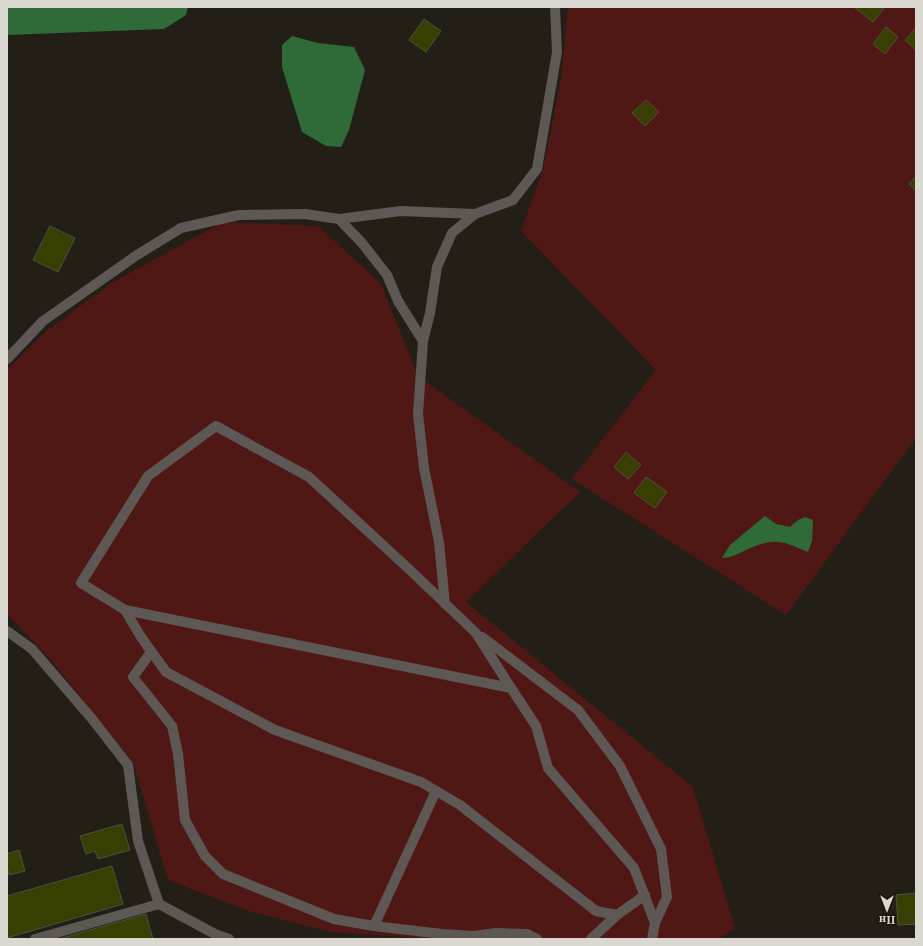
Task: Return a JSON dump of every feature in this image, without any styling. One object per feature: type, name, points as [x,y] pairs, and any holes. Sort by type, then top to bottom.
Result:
[{"type":"street","points":[[445,604],[439,542],[424,468],[418,414],[423,341],[430,313],[437,267],[452,233],[475,214],[513,200],[537,170],[557,52],[555,7]]},
{"type":"street","points":[[7,359],[42,321],[137,255],[181,228],[239,215],[305,214],[339,219],[401,211],[475,214]]},
{"type":"street","points":[[339,219],[387,275],[398,302],[423,341]]},
{"type":"street","points":[[512,688],[125,610],[81,584],[148,476],[216,426],[309,477],[476,633],[578,710],[620,766],[661,849],[667,897],[655,923],[652,939]]},
{"type":"street","points":[[125,610],[151,652],[166,672],[275,730],[421,782],[466,810],[596,911],[617,915]]},
{"type":"street","points":[[7,631],[32,650],[94,720],[128,765],[138,841],[158,904]]},
{"type":"street","points":[[476,633],[536,726],[548,768],[634,868],[655,923]]},
{"type":"street","points":[[151,652],[133,677],[172,726],[178,754],[185,820],[205,856],[223,874],[334,919],[374,926],[474,936],[496,933],[527,934],[537,939]]},
{"type":"street","points":[[374,926],[436,791]]},
{"type":"street","points":[[591,939],[617,915],[645,896]]},
{"type":"street","points":[[35,939],[158,904],[215,934],[229,939]]},
{"type":"shaded area","points":[[7,7],[188,7],[186,15],[164,29],[7,35]]},
{"type":"shaded area","points":[[568,7],[916,7],[916,438],[786,615],[572,479],[656,370],[521,231],[543,170],[561,80]]},
{"type":"shaded area","points":[[292,36],[318,43],[354,47],[365,70],[349,130],[341,147],[326,146],[302,132],[282,67],[282,45]]},
{"type":"shaded area","points":[[223,222],[318,226],[381,284],[418,376],[580,492],[466,602],[693,787],[735,928],[719,939],[436,939],[330,932],[249,911],[168,880],[133,762],[50,659],[7,614],[7,370],[44,333],[113,282]]},
{"type":"shaded area","points":[[765,516],[776,524],[790,527],[798,520],[805,517],[813,520],[812,541],[808,552],[785,543],[772,542],[758,545],[733,556],[722,558],[730,545]]},
{"type":"building","points":[[854,7],[885,7],[873,22]]},
{"type":"building","points":[[424,19],[441,31],[426,52],[409,40]]},
{"type":"building","points":[[886,27],[898,37],[885,54],[873,44]]},
{"type":"building","points":[[916,28],[916,50],[905,40]]},
{"type":"building","points":[[646,100],[659,112],[645,126],[632,113]]},
{"type":"building","points":[[916,176],[916,191],[909,184]]},
{"type":"building","points":[[50,226],[75,238],[58,272],[33,260]]},
{"type":"building","points":[[626,452],[641,465],[628,479],[614,467]]},
{"type":"building","points":[[646,477],[667,492],[655,508],[634,493]]},
{"type":"building","points":[[122,824],[130,850],[98,859],[95,851],[86,854],[80,836]]},
{"type":"building","points":[[19,850],[25,871],[9,875],[7,854]]},
{"type":"building","points":[[112,866],[123,904],[7,938],[7,896]]},
{"type":"building","points":[[916,893],[916,924],[898,925],[896,895]]},
{"type":"building","points":[[146,914],[153,939],[59,939]]}]
